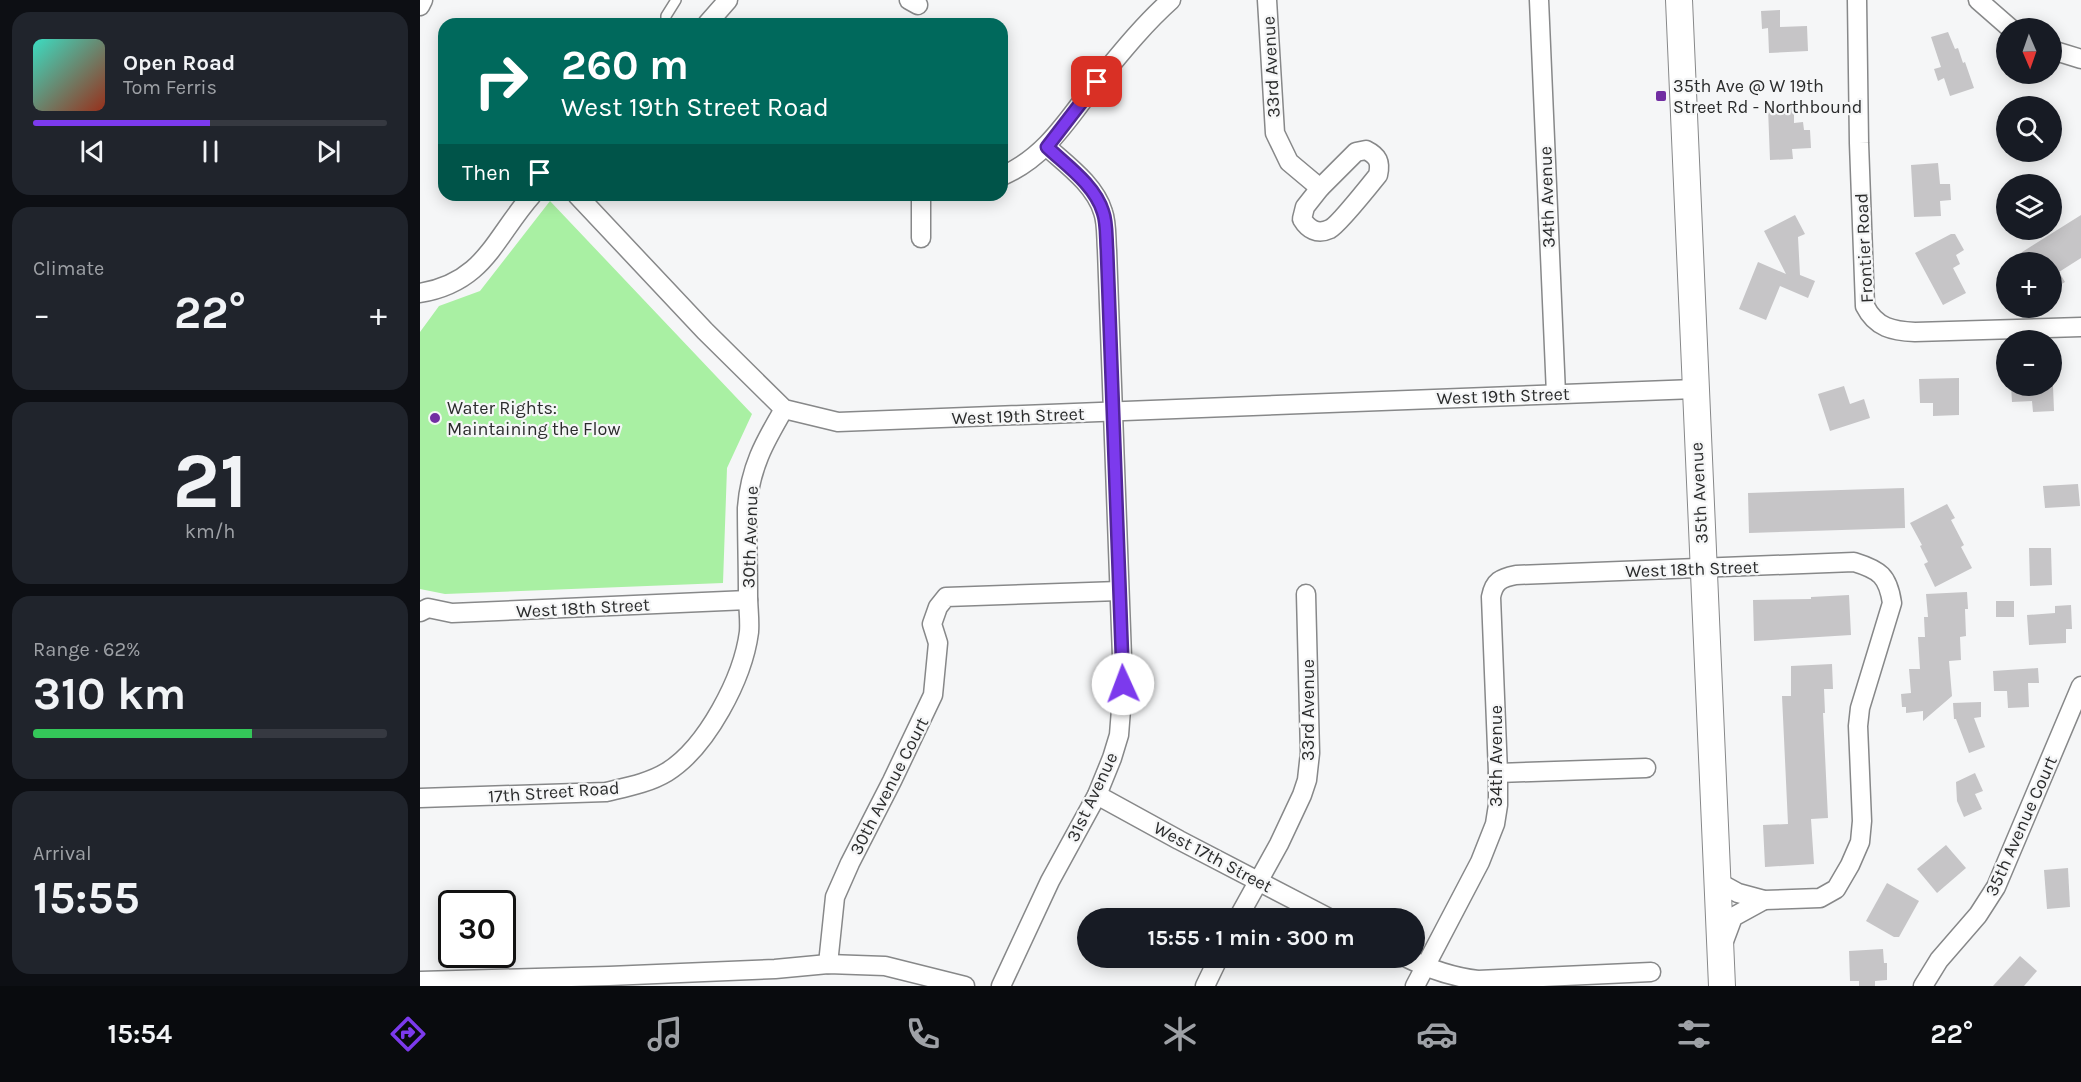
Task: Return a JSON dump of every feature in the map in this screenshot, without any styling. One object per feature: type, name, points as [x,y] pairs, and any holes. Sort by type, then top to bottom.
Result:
[{"type":"main road","name":"35th Avenue","points":[[1679,0],[1722,986]]},
{"type":"street","points":[[420,6],[423,0]]},
{"type":"street","points":[[712,18],[728,0]]},
{"type":"street","points":[[1008,173],[1018,169],[1047,147],[1139,30],[1171,0]]},
{"type":"street","name":"33rd Avenue","points":[[1267,0],[1275,133],[1288,162],[1320,188]]},
{"type":"street","name":"34th Avenue","points":[[1539,0],[1556,394]]},
{"type":"street","name":"Frontier Road","points":[[1857,0],[1865,306],[1870,315],[1893,331],[2081,327]]},
{"type":"street","points":[[1978,0],[1999,18]]},
{"type":"street","points":[[2062,53],[2081,59]]},
{"type":"street","name":"31st Avenue","points":[[1000,986],[1050,881],[1097,795],[1119,735],[1123,684],[1104,214],[1098,199],[1077,175],[1047,147]]},
{"type":"street","points":[[1366,150],[1376,155],[1381,165],[1378,175],[1331,229],[1317,232],[1308,228],[1302,219],[1305,207],[1320,188],[1356,152],[1366,150]]},
{"type":"street","points":[[420,292],[452,284],[476,269],[498,243],[517,212],[527,201]]},
{"type":"street","points":[[583,201],[784,410]]},
{"type":"street","points":[[921,201],[921,238]]},
{"type":"street","name":"West 19th Street","points":[[784,410],[838,422],[1695,389]]},
{"type":"street","name":"30th Avenue","points":[[748,600],[748,488],[760,451],[784,410]]},
{"type":"street","name":"West 18th Street","points":[[1497,581],[1516,575],[1854,562],[1871,567],[1883,576],[1890,589],[1892,603],[1860,708],[1858,726],[1862,821],[1860,842],[1836,889],[1820,898],[1764,900]]},
{"type":"street","name":"34th Avenue","points":[[1425,967],[1489,843],[1495,824],[1498,805],[1498,773],[1491,597],[1497,581]]},
{"type":"street","name":"30th Avenue Court","points":[[828,964],[835,897],[933,695],[938,643],[932,624],[938,607],[946,597],[1119,591]]},
{"type":"street","name":"33rd Avenue","points":[[1243,908],[1279,844],[1307,780],[1310,753],[1306,594]]},
{"type":"street","name":"West 18th Street","points":[[420,612],[428,608],[452,614],[748,600]]},
{"type":"street","name":"17th Street Road","points":[[420,798],[606,792],[634,786],[666,772],[701,741],[732,688],[746,650],[749,629],[748,600]]},
{"type":"street","name":"35th Avenue Court","points":[[1923,986],[1939,960],[1978,915],[1996,887],[2081,686]]},
{"type":"street","points":[[1498,773],[1646,768]]},
{"type":"street","name":"West 17th Street","points":[[1097,795],[1310,908]]},
{"type":"street","points":[[1716,881],[1738,894],[1764,900]]},
{"type":"street","points":[[1720,951],[1733,917],[1764,900]]},
{"type":"street","points":[[420,981],[776,969],[828,964],[885,966],[965,986]]},
{"type":"street","points":[[1425,967],[1456,977],[1478,980],[1652,972]]},
{"type":"street","points":[[1205,986],[1214,968]]},
{"type":"street","name":"34th Avenue","points":[[1414,986],[1424,968]]},
{"type":"lane","points":[[666,18],[676,0]]},
{"type":"green space","points":[[550,201],[752,414],[727,468],[723,583],[445,594],[420,589],[420,332],[439,306],[480,291]]},
{"type":"building","points":[[1780,10],[1780,27],[1807,26],[1808,51],[1769,53],[1768,28],[1762,29],[1761,11]]},
{"type":"building","points":[[1948,32],[1955,49],[1958,48],[1963,63],[1965,62],[1974,88],[1950,96],[1944,78],[1938,81],[1934,69],[1941,67],[1931,37]]},
{"type":"building","points":[[1794,107],[1794,123],[1803,122],[1804,130],[1810,130],[1811,148],[1792,149],[1793,159],[1770,160],[1768,108]]},
{"type":"building","points":[[1938,163],[1940,184],[1950,184],[1951,200],[1940,201],[1941,216],[1914,217],[1911,165]]},
{"type":"building","points":[[1795,215],[1805,234],[1798,237],[1800,275],[1815,281],[1808,298],[1780,286],[1766,320],[1739,309],[1758,262],[1786,274],[1764,231]]},
{"type":"building","points":[[2081,215],[2081,258],[2062,270],[2062,252],[2022,252],[2041,240],[2062,240],[2062,227]]},
{"type":"building","points":[[1955,234],[1964,250],[1956,255],[1960,264],[1953,268],[1966,293],[1943,305],[1915,253]]},
{"type":"building","points":[[1959,378],[1959,415],[1933,416],[1933,403],[1920,403],[1919,379]]},
{"type":"building","points":[[1844,386],[1850,404],[1864,399],[1870,418],[1830,431],[1818,394]]},
{"type":"building","points":[[2012,396],[2053,396],[2054,411],[2033,412],[2032,401],[2012,402]]},
{"type":"building","points":[[2078,484],[2080,506],[2045,508],[2043,486]]},
{"type":"building","points":[[1904,488],[1905,528],[1749,533],[1748,493]]},
{"type":"building","points":[[1947,504],[1955,518],[1951,520],[1964,545],[1961,547],[1972,568],[1935,587],[1924,564],[1928,562],[1920,546],[1922,545],[1910,523]]},
{"type":"building","points":[[2029,548],[2051,548],[2052,585],[2030,586]]},
{"type":"building","points":[[1967,592],[1966,636],[1960,637],[1961,660],[1949,661],[1952,696],[1923,721],[1923,711],[1906,713],[1906,707],[1902,707],[1901,694],[1911,693],[1909,669],[1920,669],[1918,637],[1925,637],[1924,617],[1928,617],[1926,594]]},
{"type":"building","points":[[1849,595],[1851,635],[1754,641],[1753,600],[1811,599],[1811,597]]},
{"type":"building","points":[[1996,601],[2014,601],[2014,617],[1996,617]]},
{"type":"building","points":[[2071,605],[2072,629],[2066,629],[2066,643],[2029,645],[2027,615],[2055,613],[2055,606]]},
{"type":"building","points":[[1832,664],[1833,689],[1824,689],[1825,713],[1823,713],[1828,818],[1811,819],[1814,864],[1765,867],[1763,825],[1788,824],[1782,696],[1791,696],[1791,666]]},
{"type":"building","points":[[2038,668],[2039,683],[2028,683],[2029,707],[2008,708],[2007,691],[1994,691],[1993,671]]},
{"type":"building","points":[[1981,702],[1981,717],[1974,718],[1985,747],[1969,753],[1956,719],[1954,719],[1953,703]]},
{"type":"building","points":[[1975,773],[1983,791],[1975,794],[1982,809],[1964,817],[1957,801],[1956,782]]},
{"type":"building","points":[[1946,845],[1966,868],[1937,893],[1917,869]]},
{"type":"building","points":[[2068,868],[2070,907],[2047,909],[2044,870]]},
{"type":"building","points":[[1887,883],[1919,901],[1899,937],[1894,937],[1866,921]]},
{"type":"building","points":[[1883,949],[1884,963],[1887,963],[1887,980],[1875,981],[1875,986],[1859,986],[1859,981],[1850,981],[1849,951]]},
{"type":"building","points":[[2020,956],[2037,971],[2024,986],[1993,986]]},
{"type":"place","name":"35th Ave @ W 19th Street Rd - Northbound","points":[[1661,96]]},
{"type":"place","name":"Water Rights: Maintaining the Flow","points":[[435,418]]},
{"type":"route","points":[[1097,82],[1047,147],[1077,175],[1098,199],[1104,214],[1118,515],[1123,684]]}]
